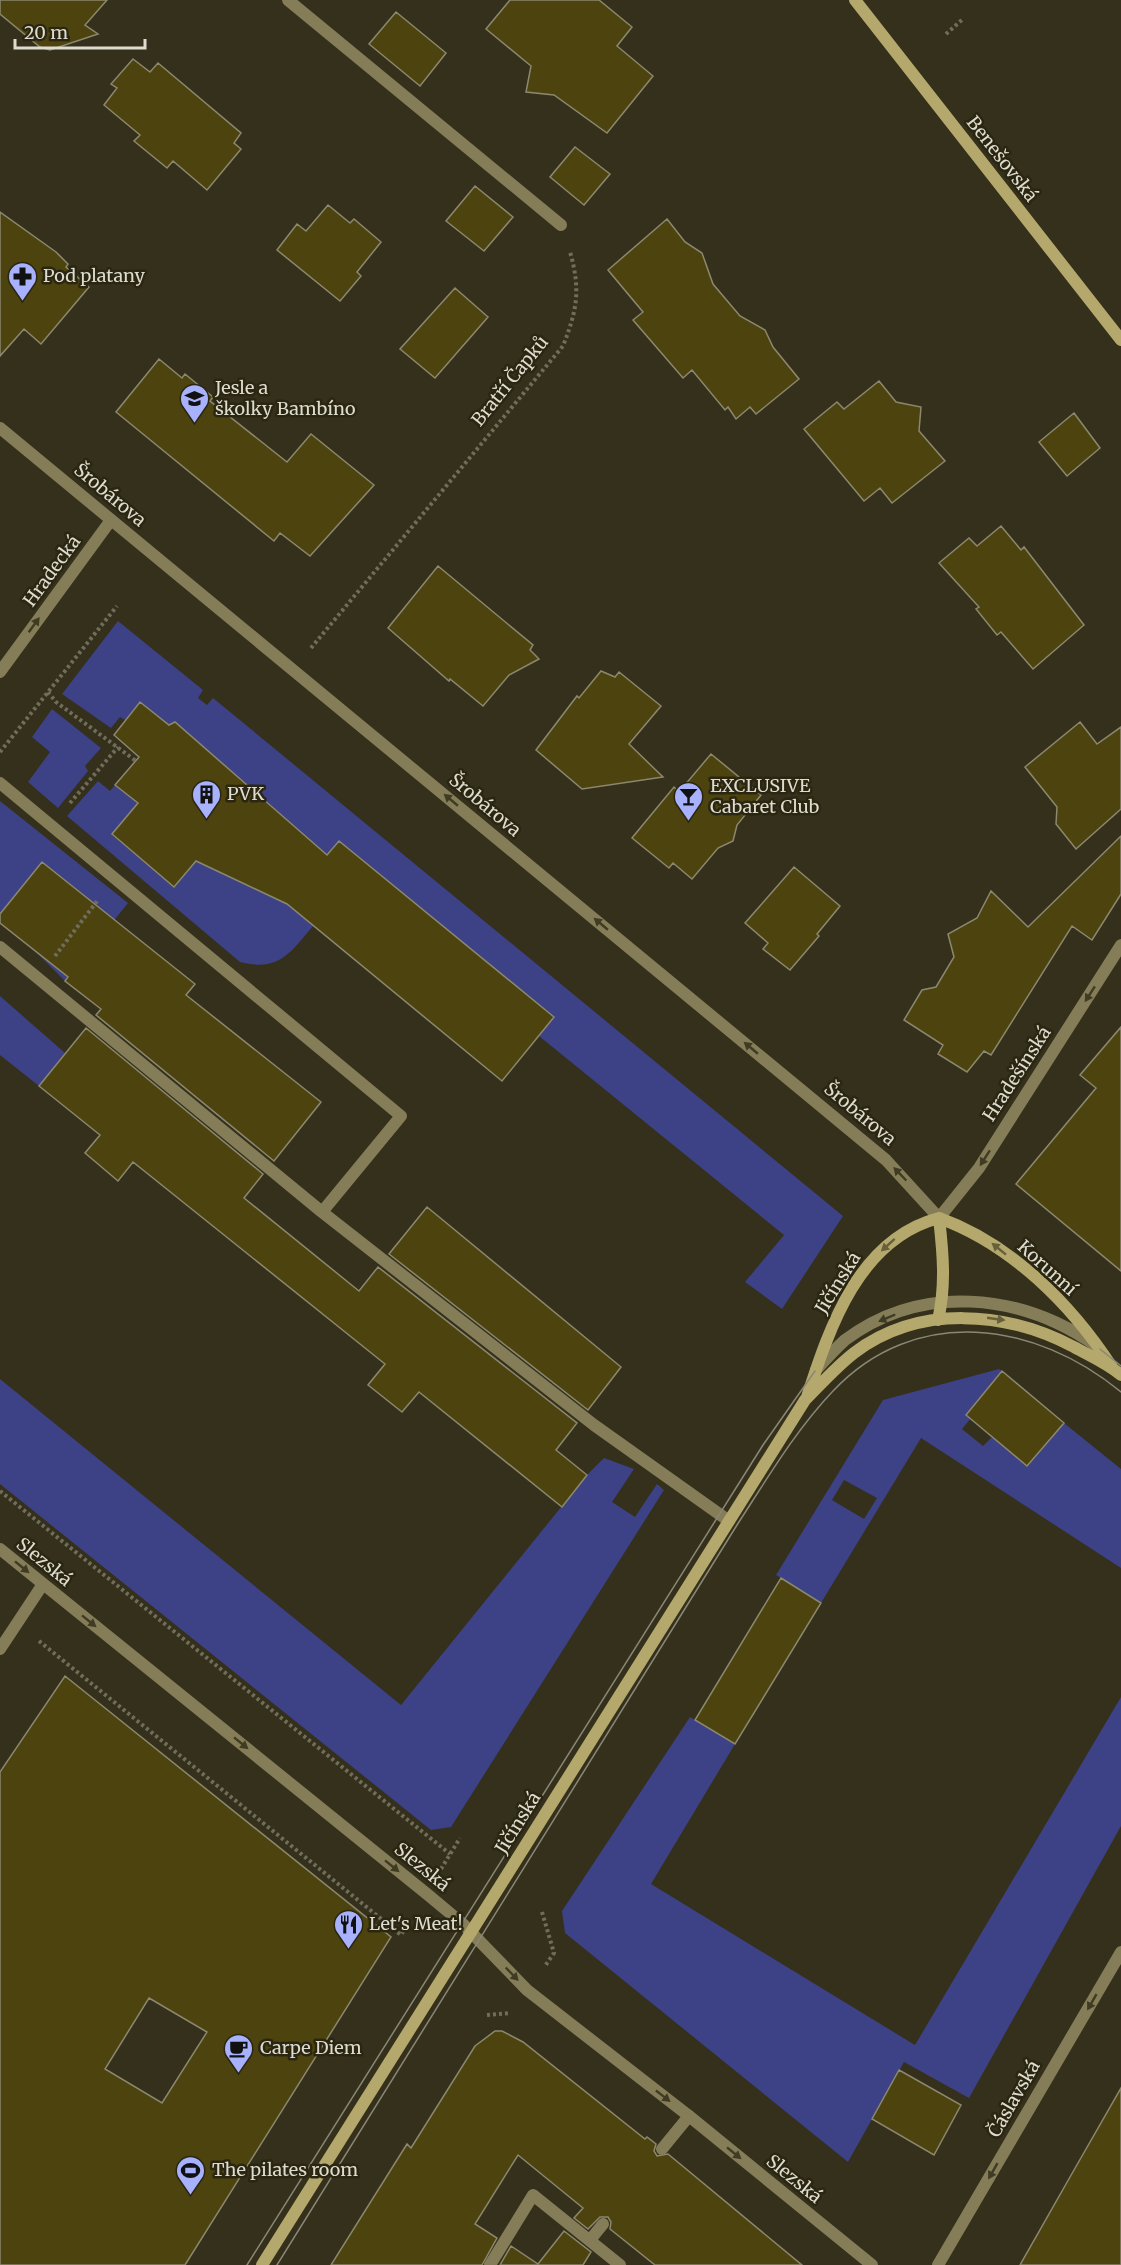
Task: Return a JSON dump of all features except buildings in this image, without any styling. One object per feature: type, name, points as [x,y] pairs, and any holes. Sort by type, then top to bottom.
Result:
[{"type":"street","points":[[288,0],[561,225]]},
{"type":"street","name":"Benešovská","points":[[855,0],[1121,340]]},
{"type":"street","name":"Šrobárova","points":[[0,428],[886,1160],[939,1218]]},
{"type":"street","name":"Hradecká","points":[[0,672],[111,520]]},
{"type":"street","points":[[0,783],[401,1116],[322,1212]]},
{"type":"street","name":"Hradešínská","points":[[939,1218],[979,1168],[1121,945]]},
{"type":"street","points":[[0,947],[322,1212],[594,1425],[729,1521]]},
{"type":"street","points":[[938,1320],[942,1300],[944,1259],[939,1218]]},
{"type":"street","name":"Korunní","points":[[939,1218],[983,1237],[1026,1271],[1058,1299],[1117,1372]]},
{"type":"street","name":"Jičínská","points":[[262,2265],[805,1400],[833,1323],[869,1263],[904,1231],[939,1218]]},
{"type":"street","points":[[815,1371],[845,1341],[872,1324],[908,1309],[942,1300],[998,1304],[1026,1311],[1078,1334],[1100,1349]]},
{"type":"street","name":"Korunní","points":[[938,1320],[974,1316],[1011,1322],[1049,1334],[1117,1372]]},
{"type":"street","name":"Jičínská","points":[[805,1400],[855,1352],[905,1328],[938,1320]]},
{"type":"street","name":"Slezská","points":[[0,1549],[427,1894],[527,1990],[689,2116],[872,2265]]},
{"type":"street","points":[[0,1649],[44,1584]]},
{"type":"street","name":"Čáslavská","points":[[938,2265],[1121,1952]]},
{"type":"street","points":[[662,2149],[689,2116]]},
{"type":"street","points":[[490,2265],[533,2195],[620,2265]]},
{"type":"street","points":[[590,2240],[603,2224]]},
{"type":"path","points":[[946,34],[963,19]]},
{"type":"path","name":"Bratří Čapků","points":[[293,669],[563,346],[576,312],[577,276],[561,225]]},
{"type":"path","points":[[0,752],[117,606]]},
{"type":"path","points":[[48,692],[56,702],[136,761]]},
{"type":"path","points":[[51,825],[118,747]]},
{"type":"path","points":[[38,978],[115,878]]},
{"type":"path","points":[[0,1491],[450,1854],[460,1838]]},
{"type":"path","points":[[16,1625],[58,1654],[401,1935]]},
{"type":"shaded area","points":[[118,621],[203,690],[198,698],[207,705],[213,698],[843,1216],[782,1309],[745,1282],[784,1235],[539,1036],[554,1017],[339,841],[327,855],[175,722],[169,725],[140,702],[125,720],[120,717],[111,728],[62,694]]},
{"type":"shaded area","points":[[52,709],[101,748],[85,766],[88,771],[58,808],[28,782],[50,752],[32,737]]},
{"type":"shaded area","points":[[98,781],[110,791],[115,785],[138,803],[112,835],[174,887],[201,856],[222,874],[287,904],[313,926],[290,952],[274,962],[253,964],[240,962],[67,816]]},
{"type":"shaded area","points":[[0,801],[128,903],[65,981],[37,953],[84,895],[42,862],[0,914]]},
{"type":"shaded area","points":[[0,996],[65,1053],[39,1086],[0,1055]]},
{"type":"shaded area","points":[[999,1369],[1002,1371],[966,1414],[971,1418],[962,1429],[983,1446],[992,1437],[1027,1466],[1064,1423],[1121,1469],[1121,1568],[921,1438],[821,1603],[776,1575],[883,1400]],"holes":[[[844,1480],[877,1498],[864,1519],[832,1500]]]},
{"type":"shaded area","points":[[0,1379],[401,1705],[587,1475],[604,1458],[634,1469],[612,1502],[635,1517],[657,1484],[664,1490],[451,1827],[431,1830],[0,1484]]},
{"type":"shaded area","points":[[1121,1697],[1121,1826],[969,2098],[904,2062],[848,2162],[565,1933],[562,1911],[690,1717],[735,1744],[651,1884],[915,2045]]},
{"type":"tram line","points":[[277,2265],[737,1525],[794,1439],[833,1391],[865,1363],[900,1344],[937,1334],[976,1332],[1014,1338],[1051,1350],[1087,1368],[1121,1392]]},
{"type":"tram line","points":[[1100,1349],[1121,1366]]},
{"type":"tram line","points":[[247,2265],[763,1445],[815,1371]]},
{"type":"place","name":"Pod platany","points":[[22,302]]},
{"type":"place","name":"Jesle a školky Bambíno","points":[[194,424]]},
{"type":"place","name":"PVK","points":[[206,820]]},
{"type":"place","name":"EXCLUSIVE Cabaret Club","points":[[689,822]]},
{"type":"place","name":"Let's Meat!","points":[[348,1950]]},
{"type":"place","name":"Carpe Diem","points":[[239,2074]]},
{"type":"place","name":"The pilates room","points":[[191,2196]]}]
